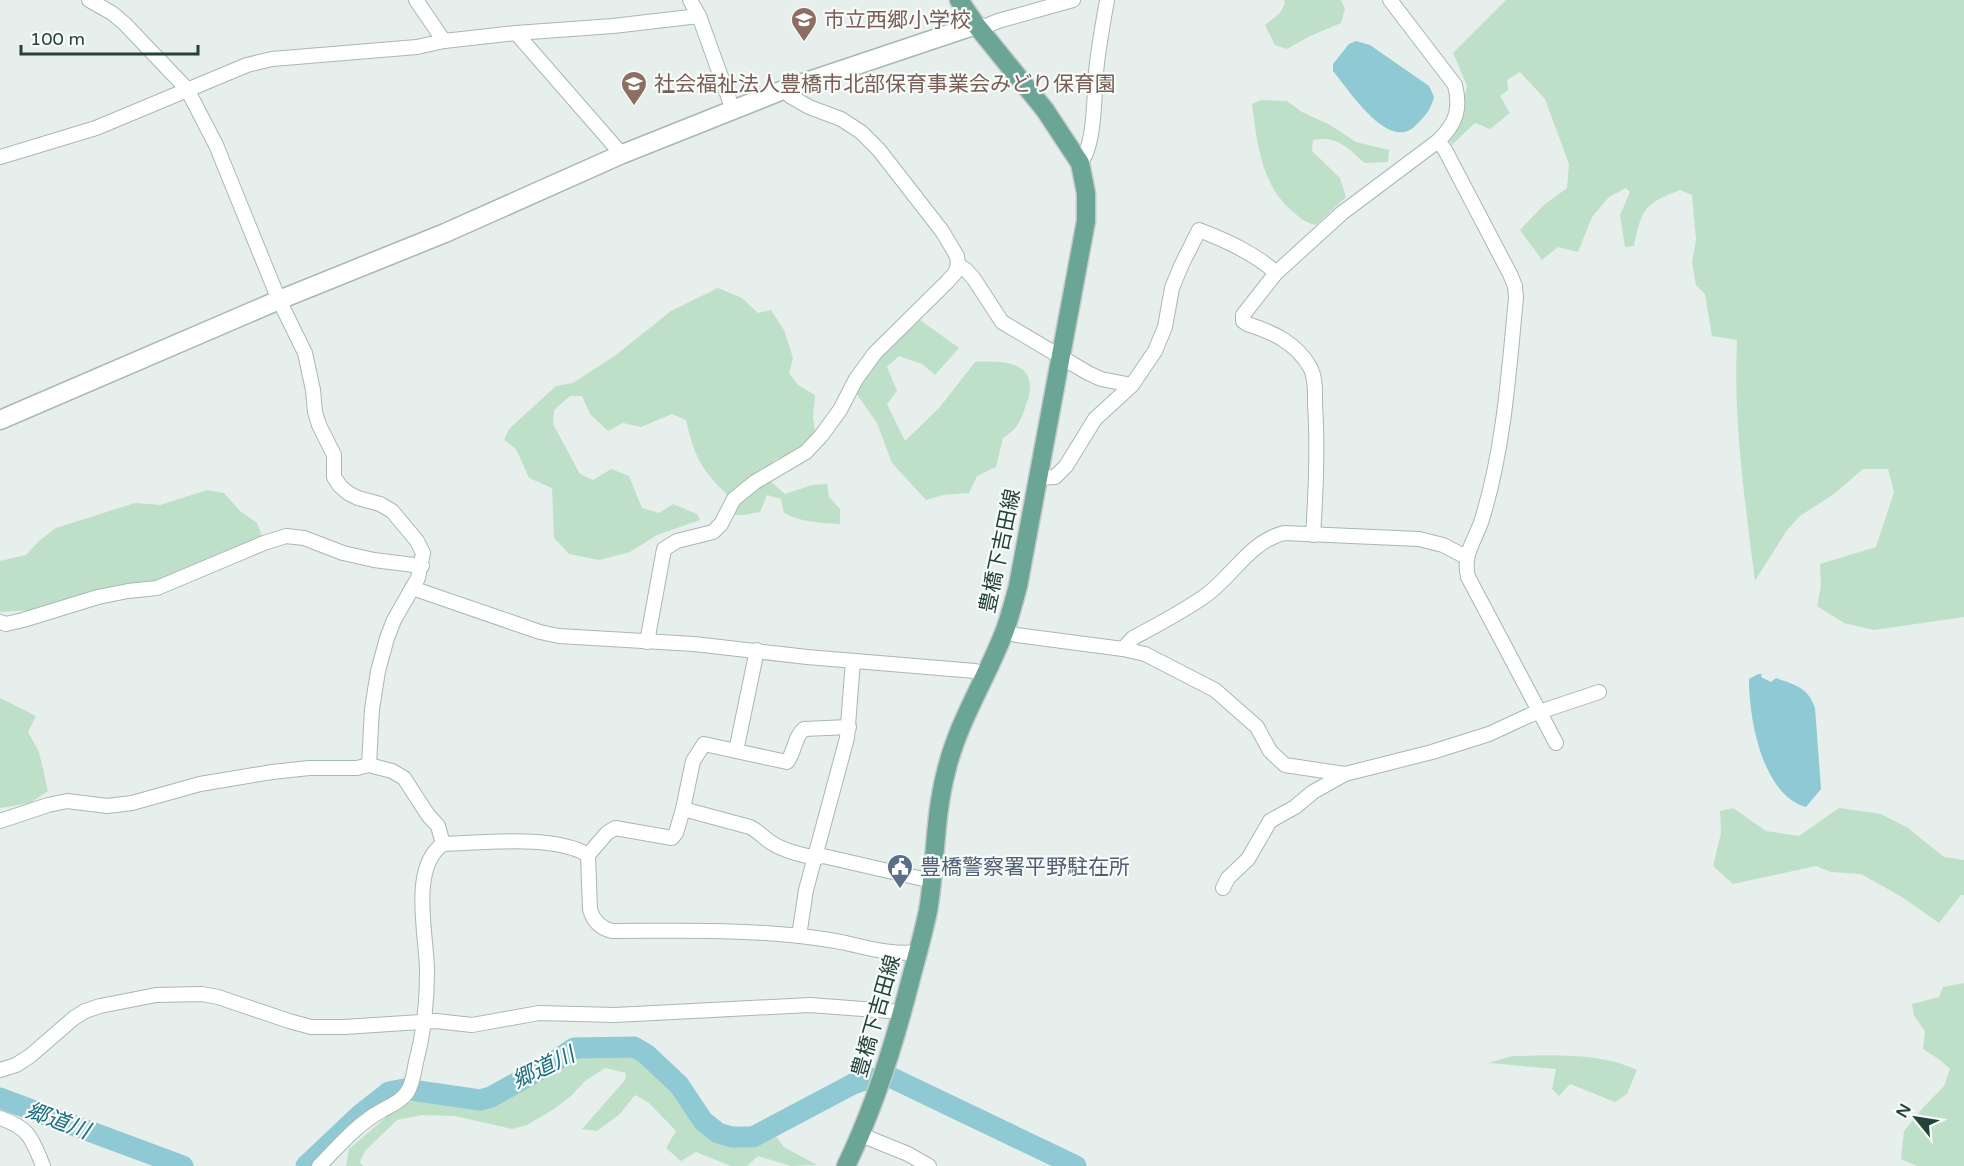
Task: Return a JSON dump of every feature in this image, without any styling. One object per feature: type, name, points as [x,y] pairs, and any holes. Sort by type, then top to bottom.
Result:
[{"type":"main road","name":"豊橋下吉田線","points":[[846,1166],[861,1136],[902,1012],[918,952],[928,912],[937,810],[946,769],[964,717],[1005,630],[1018,586],[1086,221],[1086,193],[1080,163],[1045,110],[976,25],[959,0]]},
{"type":"street","points":[[416,0],[444,41]]},
{"type":"street","points":[[690,0],[699,16],[733,110]]},
{"type":"street","points":[[0,420],[620,156],[788,88],[976,25],[986,26],[1073,0]]},
{"type":"street","points":[[1080,163],[1086,157],[1094,114],[1096,72],[1109,0],[1119,0]]},
{"type":"street","points":[[1313,534],[1317,442],[1313,373],[1292,345],[1278,335],[1246,324],[1243,321],[1243,315],[1276,273],[1342,213],[1438,141],[1447,133],[1455,117],[1459,101],[1455,85],[1390,0]]},
{"type":"street","points":[[97,2],[125,24],[187,89],[216,146],[279,300],[305,353],[319,425],[334,455],[334,477],[348,493],[380,504],[392,511],[417,541],[423,553],[422,566],[394,620],[378,671],[372,709],[369,765]]},
{"type":"street","points":[[0,157],[96,128],[247,65],[272,58],[417,47],[444,41],[516,33],[613,26],[699,16]]},
{"type":"street","points":[[516,33],[576,100],[618,150],[620,156]]},
{"type":"street","points":[[646,642],[664,549],[677,542],[713,532],[721,524],[734,499],[755,482],[806,452],[840,410],[856,380],[875,353],[947,282],[958,266],[957,256],[942,231],[879,150],[861,132],[841,119],[809,107],[790,96],[788,88]]},
{"type":"street","points":[[1438,141],[1445,150],[1510,274],[1515,286],[1516,298],[1509,374],[1492,484],[1483,519],[1466,557],[1468,577],[1556,743]]},
{"type":"street","points":[[1039,478],[1055,477],[1066,466],[1095,419],[1132,385],[1162,336],[1172,288],[1180,266],[1199,230],[1224,240],[1276,273]]},
{"type":"street","points":[[958,266],[966,270],[974,279],[1002,322],[1101,379],[1132,385]]},
{"type":"street","points":[[1123,649],[1133,638],[1206,595],[1257,546],[1270,537],[1284,533],[1419,539],[1443,545],[1466,557]]},
{"type":"street","points":[[0,622],[6,624],[23,620],[98,597],[157,588],[286,536],[304,538],[343,553],[374,560],[422,566]]},
{"type":"street","points":[[412,588],[540,632],[595,639],[694,644],[975,671],[984,675]]},
{"type":"street","points":[[1005,630],[1016,635],[1123,649],[1144,654],[1215,690],[1257,728],[1270,751],[1285,765],[1345,774]]},
{"type":"street","points":[[736,751],[757,650]]},
{"type":"street","points":[[799,936],[806,890],[834,783],[841,767],[849,727],[853,661]]},
{"type":"street","points":[[1223,888],[1228,878],[1248,859],[1270,821],[1345,774],[1432,752],[1489,734],[1530,716],[1599,692]]},
{"type":"street","points":[[849,727],[804,729],[799,733],[787,762],[704,744],[693,761],[683,809],[676,833],[672,838],[615,828],[607,832],[588,855],[592,917],[604,929],[633,931],[707,929],[799,936],[849,943],[880,951],[918,952]]},
{"type":"street","points":[[0,821],[67,801],[107,806],[132,803],[200,784],[272,772],[309,768],[357,768],[369,765],[393,771],[404,778],[428,815],[438,826],[443,844]]},
{"type":"street","points":[[683,809],[750,827],[759,831],[774,844],[816,858],[822,856],[932,881]]},
{"type":"street","points":[[319,1166],[354,1131],[377,1113],[398,1101],[409,1089],[425,1022],[427,969],[422,897],[425,873],[437,849],[443,844],[558,843],[577,848],[588,855]]},
{"type":"street","points":[[0,1071],[30,1056],[85,1011],[143,996],[202,994],[218,997],[289,1022],[311,1026],[344,1027],[436,1021],[472,1025],[539,1013],[615,1015],[810,1005],[902,1012]]},
{"type":"street","points":[[0,1119],[21,1128],[32,1137],[43,1166]]},
{"type":"street","points":[[861,1136],[908,1154],[929,1166]]},
{"type":"green space","points":[[1284,0],[1341,0],[1345,9],[1341,23],[1287,49],[1275,45],[1265,25],[1280,13],[1285,3]]},
{"type":"green space","points":[[1506,0],[1964,0],[1964,617],[1874,630],[1844,623],[1817,606],[1821,586],[1820,564],[1876,547],[1894,492],[1888,469],[1863,469],[1834,494],[1800,516],[1787,530],[1755,581],[1738,431],[1737,340],[1712,336],[1705,294],[1696,285],[1692,262],[1696,240],[1692,195],[1680,190],[1652,204],[1643,215],[1634,246],[1625,247],[1620,215],[1630,192],[1626,188],[1609,197],[1592,217],[1578,252],[1558,247],[1542,260],[1520,230],[1544,205],[1567,188],[1569,164],[1545,99],[1520,72],[1507,80],[1508,90],[1500,96],[1510,113],[1490,129],[1475,123],[1452,145],[1448,137],[1460,116],[1467,86],[1453,53]]},
{"type":"green space","points":[[1261,100],[1287,101],[1356,142],[1389,150],[1388,162],[1365,163],[1336,141],[1313,140],[1312,151],[1340,178],[1346,197],[1316,225],[1306,222],[1282,200],[1273,189],[1267,176],[1259,148],[1252,104]]},
{"type":"green space","points":[[718,288],[742,298],[758,313],[771,310],[784,330],[793,358],[789,373],[798,385],[815,395],[813,418],[816,435],[797,453],[776,459],[767,468],[770,481],[785,494],[812,485],[827,484],[829,497],[840,509],[840,524],[811,522],[790,516],[784,513],[781,499],[767,495],[760,512],[731,515],[736,503],[716,484],[703,466],[693,447],[686,420],[672,414],[641,427],[623,423],[608,431],[590,414],[582,396],[570,396],[554,410],[553,424],[580,474],[593,480],[611,469],[629,476],[642,508],[659,513],[673,504],[697,514],[700,520],[657,535],[630,552],[599,560],[569,554],[554,538],[552,488],[529,478],[516,449],[504,440],[509,429],[556,386],[573,383],[616,355],[671,311]]},
{"type":"green space","points":[[920,320],[959,348],[935,375],[922,364],[899,356],[887,367],[897,391],[887,404],[905,441],[939,408],[975,362],[999,362],[1018,367],[1025,372],[1029,380],[1030,391],[1018,424],[1003,438],[996,467],[977,476],[969,493],[943,495],[926,500],[892,463],[877,423],[856,393],[876,361],[891,343]]},
{"type":"green space","points":[[207,490],[224,493],[240,511],[257,523],[262,536],[241,547],[157,580],[87,594],[34,610],[0,612],[0,561],[26,555],[56,528],[135,503],[160,505]]},
{"type":"green space","points":[[0,698],[36,716],[28,732],[39,752],[48,791],[30,803],[0,808]]},
{"type":"green space","points":[[1733,808],[1766,831],[1799,836],[1839,808],[1881,814],[1908,828],[1944,857],[1964,860],[1964,895],[1961,895],[1939,923],[1902,897],[1861,874],[1831,872],[1816,866],[1733,884],[1713,866],[1721,833],[1720,811]]},
{"type":"green space","points":[[1964,983],[1964,1166],[1917,1166],[1901,1159],[1904,1131],[1944,1086],[1950,1069],[1923,1049],[1925,1031],[1914,1016],[1912,1004],[1939,997],[1943,987]]},
{"type":"green space","points":[[617,1050],[648,1066],[675,1088],[703,1126],[712,1134],[730,1142],[739,1142],[774,1134],[784,1147],[817,1165],[791,1166],[758,1156],[747,1166],[731,1166],[696,1152],[681,1161],[666,1148],[676,1131],[649,1103],[635,1095],[620,1114],[597,1131],[582,1129],[625,1080],[626,1073],[605,1068],[585,1081],[554,1109],[527,1125],[512,1129],[455,1116],[422,1115],[397,1120],[365,1151],[360,1162],[363,1166],[346,1166],[349,1149],[397,1108],[419,1098],[477,1104],[499,1102],[567,1061]]},
{"type":"green space","points":[[1512,1056],[1591,1058],[1607,1060],[1637,1070],[1627,1094],[1615,1102],[1570,1084],[1559,1096],[1552,1089],[1556,1069],[1488,1063]]},
{"type":"water","points":[[1356,41],[1370,45],[1429,86],[1434,97],[1426,115],[1417,124],[1406,131],[1395,131],[1383,126],[1359,104],[1333,71],[1333,64],[1349,44]]},
{"type":"water","points":[[1762,674],[1761,677],[1771,682],[1776,678],[1800,688],[1809,695],[1815,708],[1821,789],[1806,807],[1791,800],[1779,787],[1769,772],[1761,753],[1755,733],[1749,679]]},
{"type":"waterway","name":"郷道川","points":[[306,1166],[361,1114],[389,1092],[404,1089],[480,1100],[491,1097],[574,1048],[634,1047],[646,1054],[679,1085],[703,1121],[718,1133],[732,1137],[753,1137],[853,1084],[870,1078]]},
{"type":"waterway","name":"郷道川","points":[[890,1077],[1076,1166]]},
{"type":"waterway","name":"郷道川","points":[[0,1098],[183,1166]]},
{"type":"place","name":"市立西郷小学校","points":[[804,43]]},
{"type":"place","name":"社会福祉法人豊橋市北部保育事業会みどり保育園","points":[[634,107]]},
{"type":"place","name":"豊橋警察署平野駐在所","points":[[900,890]]}]
